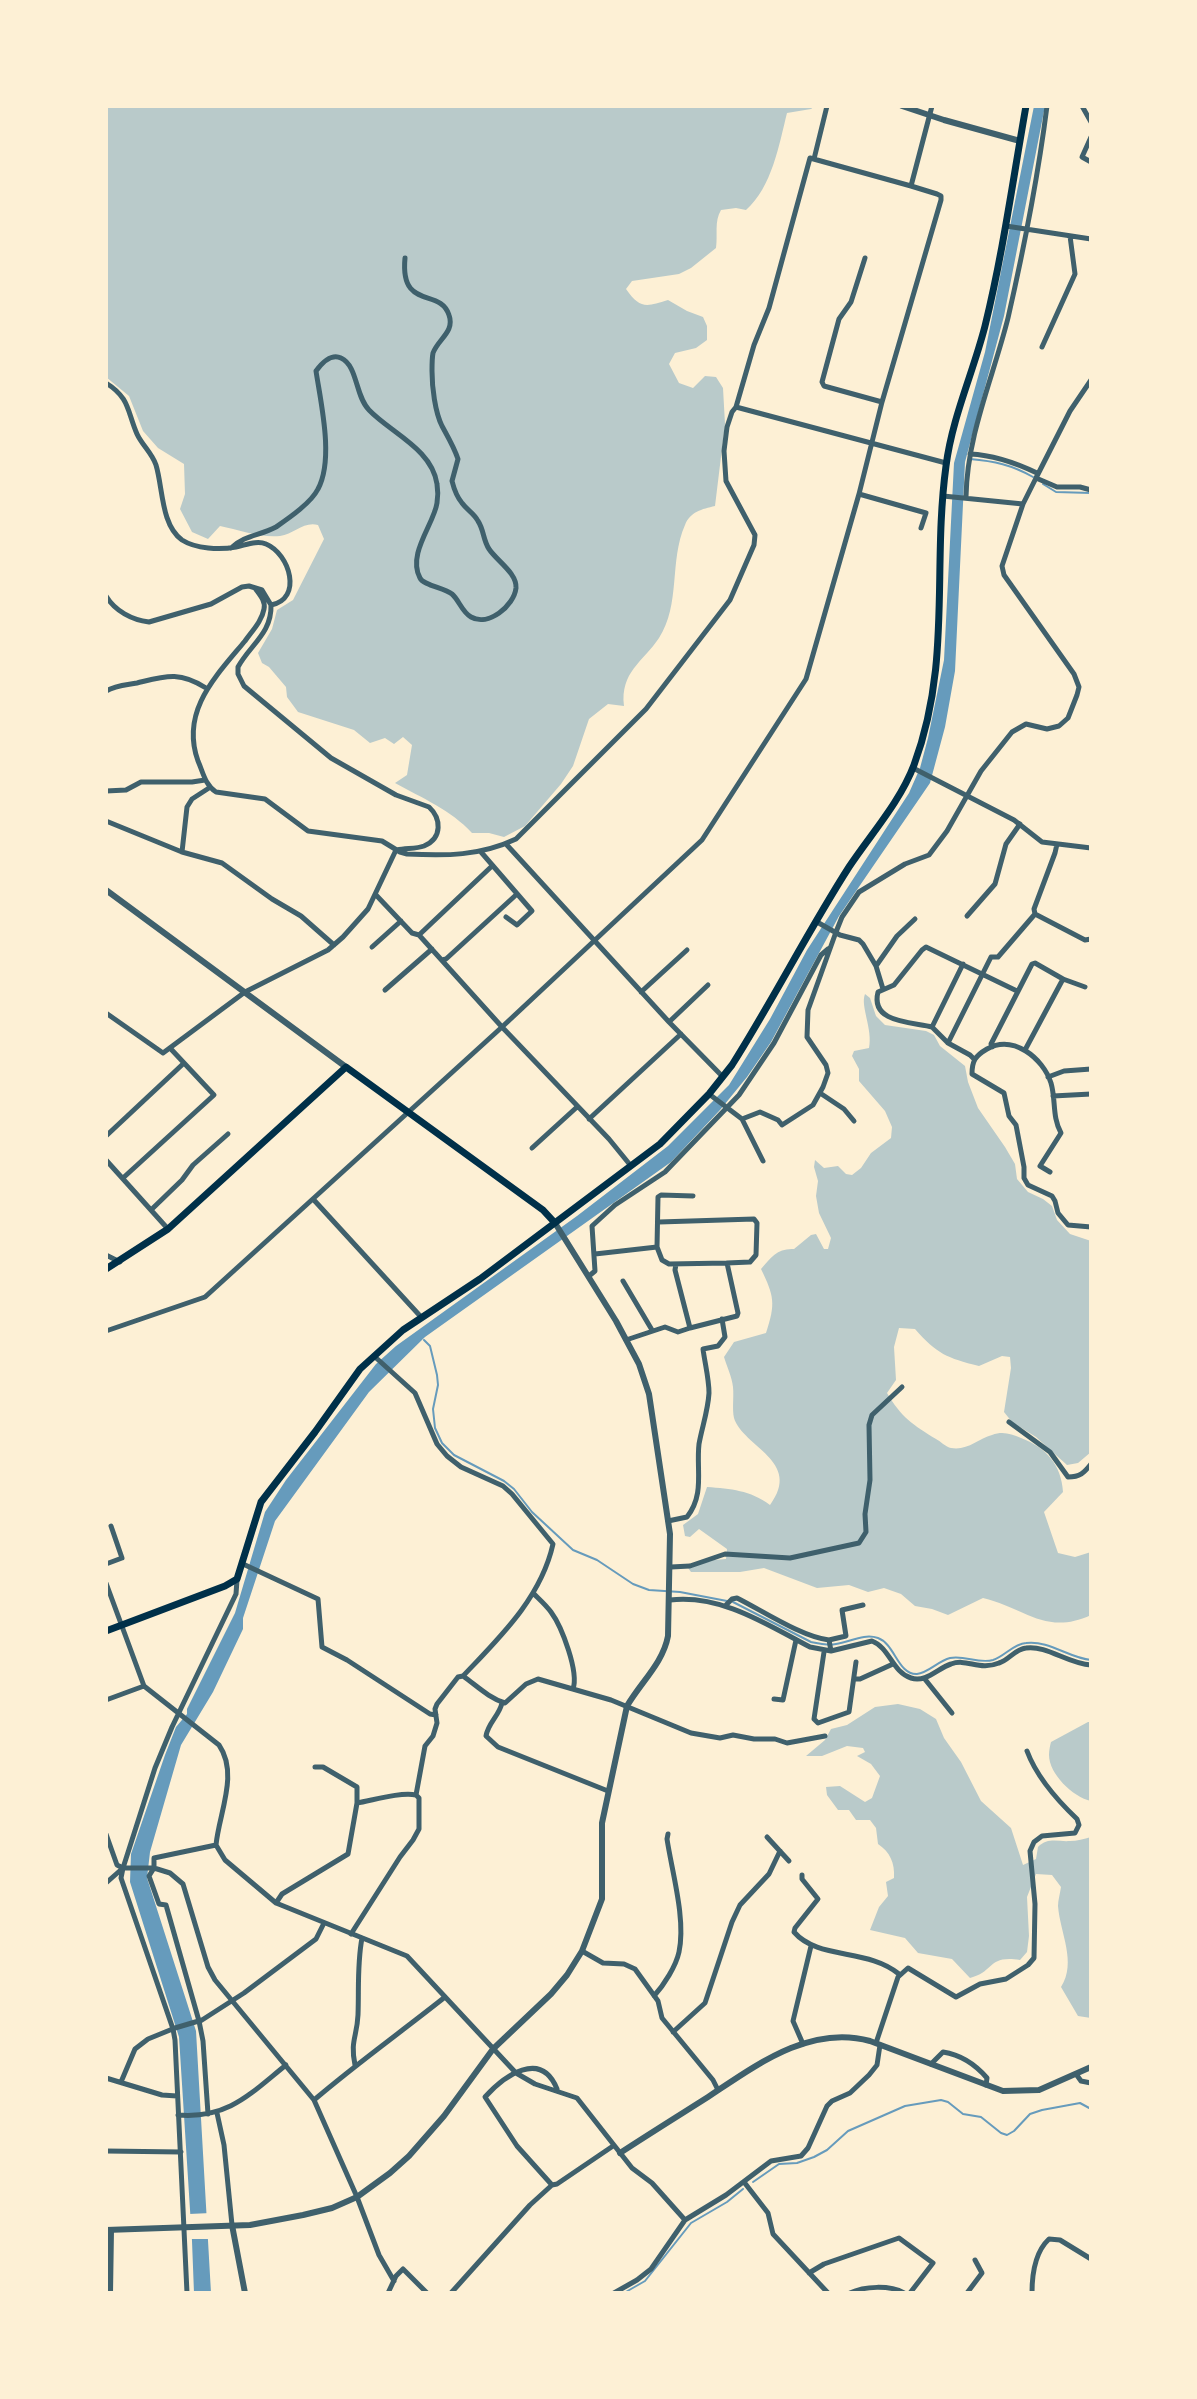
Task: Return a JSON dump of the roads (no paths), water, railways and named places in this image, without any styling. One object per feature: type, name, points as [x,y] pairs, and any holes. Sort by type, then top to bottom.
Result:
[{"type":"main road","points":[[106,1631],[237,1579],[246,1565],[255,1516],[261,1502],[351,1379],[391,1340],[557,1225],[660,1144],[711,1096],[754,1031],[848,869],[915,769],[930,710],[939,654],[946,463],[1008,226],[1026,106]]},
{"type":"main road","points":[[106,1269],[168,1229],[346,1067],[543,1210],[557,1225]]},
{"type":"street","points":[[814,159],[827,106]]},
{"type":"street","points":[[902,106],[1020,141]]},
{"type":"street","points":[[911,186],[932,106]]},
{"type":"street","points":[[965,497],[969,457],[1008,317],[1047,106]]},
{"type":"street","points":[[1082,106],[1091,122]]},
{"type":"street","points":[[1091,137],[1082,157],[1091,162]]},
{"type":"street","points":[[106,1331],[205,1297],[696,848],[801,689],[859,494],[941,196],[810,158],[769,308],[727,427],[724,451],[726,481],[755,535],[754,545],[730,600],[646,709],[523,833],[506,844],[481,852],[446,856],[407,854],[382,841],[308,831],[265,799],[216,792],[209,788],[193,740],[194,727],[206,688],[258,625],[264,612],[262,599],[255,588]]},
{"type":"street","points":[[1008,226],[1091,239]]},
{"type":"street","points":[[1042,347],[1075,274],[1070,236]]},
{"type":"street","points":[[231,548],[242,538],[275,527],[302,507],[319,488],[326,465],[316,371],[322,362],[334,357],[342,358],[352,369],[357,392],[367,409],[418,451],[434,471],[437,504],[422,539],[417,563],[419,577],[454,595],[471,617],[484,620],[495,616],[510,602],[516,586],[514,578],[489,549],[481,525],[463,505],[452,481],[458,459],[440,423],[432,376],[433,353],[450,328],[449,315],[435,301],[412,292],[404,274],[405,258]]},
{"type":"street","points":[[865,258],[851,302],[839,319],[822,382],[824,386],[882,402]]},
{"type":"street","points":[[742,1119],[760,1112],[782,1125],[813,1105],[820,1093],[828,1073],[807,1037],[808,1010],[835,932],[859,892],[905,864],[929,855],[947,831],[981,771],[1012,732],[1026,724],[1047,729],[1064,723],[1079,687],[1077,680],[1002,571],[1023,504],[1036,476],[1070,411],[1091,380]]},
{"type":"street","points":[[106,383],[129,407],[136,431],[155,464],[168,520],[180,539],[208,548],[231,548],[260,542],[282,557],[290,579],[288,593],[283,600],[271,605]]},
{"type":"street","points":[[736,407],[946,463]]},
{"type":"street","points":[[969,457],[981,454],[1008,461],[1057,487],[1091,490]]},
{"type":"street","points":[[859,494],[926,513],[921,528]]},
{"type":"street","points":[[946,496],[1023,504]]},
{"type":"street","points":[[106,596],[109,607],[139,621],[149,622],[211,604],[242,587],[262,590],[271,605],[270,616],[266,629],[238,667],[240,679],[244,686],[331,758],[434,812],[439,819],[439,827],[431,842],[422,847],[396,850]]},
{"type":"street","points":[[106,691],[115,686],[165,675],[206,688]]},
{"type":"street","points":[[915,769],[1020,824],[1042,842],[1091,848]]},
{"type":"street","points":[[106,791],[126,790],[141,782],[205,780]]},
{"type":"street","points":[[182,852],[187,807],[192,799],[209,788]]},
{"type":"street","points":[[106,821],[182,852],[222,863],[301,916],[334,945]]},
{"type":"street","points":[[967,916],[995,884],[1006,844],[1020,824]]},
{"type":"street","points":[[506,844],[723,1077]]},
{"type":"street","points":[[948,1043],[991,957],[998,957],[1035,914],[1034,909],[1057,844]]},
{"type":"street","points":[[106,1013],[163,1053],[245,992],[334,945],[363,916],[396,850]]},
{"type":"street","points":[[481,852],[532,911],[517,925],[506,917]]},
{"type":"street","points":[[419,935],[492,866]]},
{"type":"street","points":[[106,890],[346,1067]]},
{"type":"street","points":[[442,960],[517,894]]},
{"type":"street","points":[[376,895],[412,933],[419,935],[631,1166]]},
{"type":"street","points":[[1035,914],[1085,940],[1091,939]]},
{"type":"street","points":[[876,966],[897,936],[915,919]]},
{"type":"street","points":[[372,947],[401,921]]},
{"type":"street","points":[[819,923],[859,940],[876,966],[883,989]]},
{"type":"street","points":[[974,1059],[948,1043],[932,1027],[910,1025],[883,1015],[876,999],[878,992],[894,985],[926,947],[1017,991]]},
{"type":"street","points":[[385,990],[432,949]]},
{"type":"street","points":[[589,1276],[595,1271],[594,1223],[665,1172],[727,1108],[753,1077],[821,955],[829,949]]},
{"type":"street","points":[[641,992],[687,950]]},
{"type":"street","points":[[932,1027],[963,964]]},
{"type":"street","points":[[992,1047],[1032,964],[1085,987]]},
{"type":"street","points":[[1025,1050],[1063,979]]},
{"type":"street","points":[[669,1022],[708,985]]},
{"type":"street","points":[[589,1119],[681,1034]]},
{"type":"street","points":[[1050,1172],[1040,1166],[1060,1136],[1048,1077],[1025,1050],[1013,1044],[992,1047],[974,1059],[972,1074],[1004,1093],[1009,1116],[1016,1125],[1024,1178],[1028,1185],[1052,1196],[1058,1213],[1068,1225],[1091,1227]]},
{"type":"street","points":[[123,1178],[214,1095],[170,1048]]},
{"type":"street","points":[[106,1136],[184,1063]]},
{"type":"street","points":[[1048,1077],[1064,1071],[1091,1069]]},
{"type":"street","points":[[820,1093],[844,1109],[854,1121]]},
{"type":"street","points":[[1053,1096],[1091,1094]]},
{"type":"street","points":[[711,1096],[742,1119],[763,1161]]},
{"type":"street","points":[[532,1148],[577,1107]]},
{"type":"street","points":[[152,1209],[193,1165],[228,1134]]},
{"type":"street","points":[[106,1160],[168,1229]]},
{"type":"street","points":[[659,1222],[754,1219],[757,1223],[756,1255],[750,1262],[676,1264],[662,1260],[657,1247],[658,1197],[693,1196]]},
{"type":"street","points":[[313,1199],[422,1318]]},
{"type":"street","points":[[110,2293],[108,2230],[250,2225],[332,2208],[357,2197],[390,2173],[433,2130],[493,2049],[551,1994],[582,1951],[602,1899],[601,1835],[627,1706],[666,1648],[671,1567],[668,1521],[649,1394],[639,1364],[557,1225]]},
{"type":"street","points":[[595,1254],[657,1247]]},
{"type":"street","points":[[106,1255],[120,1262]]},
{"type":"street","points":[[626,1340],[665,1327],[678,1332],[738,1313],[727,1263]]},
{"type":"street","points":[[676,1264],[690,1328]]},
{"type":"street","points":[[623,1281],[652,1330]]},
{"type":"street","points":[[668,1521],[687,1517],[698,1496],[701,1475],[699,1446],[709,1395],[703,1349],[718,1346],[725,1337],[722,1319]]},
{"type":"street","points":[[351,1934],[419,1829],[419,1798],[416,1795],[422,1756],[437,1723],[437,1704],[458,1677],[463,1676],[505,1632],[543,1578],[553,1544],[503,1486],[461,1467],[447,1456],[437,1444],[415,1393],[375,1356]]},
{"type":"street","points":[[671,1567],[690,1566],[725,1554],[790,1558],[859,1543],[866,1532],[870,1480],[869,1425],[872,1415],[902,1387]]},
{"type":"street","points":[[1009,1422],[1050,1452],[1068,1477],[1077,1477],[1091,1464]]},
{"type":"street","points":[[106,1564],[122,1558],[111,1526]]},
{"type":"street","points":[[246,1565],[318,1599],[322,1647],[436,1715]]},
{"type":"street","points":[[187,2293],[187,2226],[174,2028],[121,1878],[155,1768],[236,1594],[237,1579]]},
{"type":"street","points":[[106,1583],[144,1686],[225,1753],[226,1804],[216,1845],[225,1860],[276,1903],[407,1956],[516,2073],[535,2084],[577,2098],[632,2168],[652,2183],[685,2220]]},
{"type":"street","points":[[533,1593],[554,1618],[570,1655],[575,1683],[573,1689]]},
{"type":"street","points":[[728,1602],[737,1598],[829,1646]]},
{"type":"street","points":[[670,1600],[728,1602],[796,1640],[829,1646],[872,1641],[886,1651],[893,1664],[907,1677],[915,1680],[957,1662],[983,1667],[998,1664],[1026,1648],[1048,1651],[1069,1661],[1091,1665]]},
{"type":"street","points":[[856,1662],[849,1712],[818,1723],[814,1719],[829,1646],[846,1636],[842,1610],[863,1605]]},
{"type":"street","points":[[774,1699],[783,1700],[796,1640]]},
{"type":"street","points":[[854,1679],[893,1664]]},
{"type":"street","points":[[463,1676],[502,1703]]},
{"type":"street","points":[[924,1678],[952,1713]]},
{"type":"street","points":[[608,1791],[498,1747],[486,1736],[487,1728],[502,1703],[526,1684],[538,1679],[611,1700],[691,1733],[720,1738],[733,1735],[775,1739],[787,1743],[825,1736]]},
{"type":"street","points":[[106,1700],[144,1686]]},
{"type":"street","points":[[614,2293],[651,2269],[685,2220],[771,2161],[801,2156],[808,2148],[827,2106],[850,2093],[877,2065],[878,2044],[899,1974],[908,1968],[915,1970],[956,1997],[980,1984],[1006,1979],[1034,1958],[1035,1904],[1030,1851],[1034,1842],[1042,1836],[1075,1833],[1079,1825],[1044,1782],[1027,1751]]},
{"type":"street","points":[[276,1903],[282,1894],[348,1854],[357,1787],[323,1767],[315,1767]]},
{"type":"street","points":[[357,1803],[401,1794],[416,1795]]},
{"type":"street","points":[[106,1834],[117,1865],[123,1868],[152,1867],[170,1873],[183,1884],[208,1967],[314,2100],[379,2255],[394,2281]]},
{"type":"street","points":[[654,1996],[679,1956],[679,1918],[668,1834]]},
{"type":"street","points":[[767,1837],[789,1861]]},
{"type":"street","points":[[205,2114],[203,2041],[166,1905],[159,1904],[149,1876],[154,1858],[216,1845]]},
{"type":"street","points":[[673,2032],[705,2003],[740,1905],[769,1874],[780,1851]]},
{"type":"street","points":[[106,1883],[123,1868]]},
{"type":"street","points":[[802,1875],[818,1899],[794,1932],[811,1946],[872,1958],[899,1974]]},
{"type":"street","points":[[121,2082],[135,2049],[148,2039],[198,2022],[232,2000],[316,1939],[324,1923]]},
{"type":"street","points":[[355,2065],[352,2044],[358,2015],[358,1962],[362,1938]]},
{"type":"street","points":[[803,2044],[793,2021],[811,1946]]},
{"type":"street","points":[[582,1951],[603,1963],[631,1966],[654,1996],[662,2018],[718,2090]]},
{"type":"street","points":[[314,2100],[445,1997]]},
{"type":"street","points":[[620,2153],[774,2056],[803,2044],[847,2037],[878,2044],[1003,2091],[1039,2090],[1091,2067]]},
{"type":"street","points":[[931,2064],[943,2052],[953,2053],[979,2069],[987,2078],[986,2086]]},
{"type":"street","points":[[180,2115],[217,2113],[243,2100],[286,2065]]},
{"type":"street","points":[[552,2185],[517,2146],[486,2101],[487,2094],[526,2068],[541,2069],[554,2081],[557,2089]]},
{"type":"street","points":[[1076,2074],[1081,2081],[1091,2083]]},
{"type":"street","points":[[106,2078],[162,2095],[177,2096]]},
{"type":"street","points":[[217,2113],[245,2293]]},
{"type":"street","points":[[455,2292],[520,2216],[552,2185],[613,2146]]},
{"type":"street","points":[[106,2151],[181,2152]]},
{"type":"street","points":[[744,2182],[768,2213],[773,2234],[828,2293]]},
{"type":"street","points":[[809,2273],[824,2264],[899,2238],[933,2263],[910,2293]]},
{"type":"street","points":[[1032,2293],[1039,2250],[1049,2239],[1060,2240],[1091,2259]]},
{"type":"street","points":[[967,2293],[982,2273],[975,2260]]},
{"type":"street","points":[[388,2293],[403,2269],[427,2293]]},
{"type":"street","points":[[850,2293],[891,2288],[904,2293]]},
{"type":"water","points":[[1034,106],[1045,106],[1004,316],[965,462],[955,671],[945,727],[930,783],[839,916],[771,1042],[720,1110],[671,1162],[425,1337],[369,1392],[275,1521],[243,1618],[243,1629],[213,1692],[181,1745],[150,1852],[147,1878],[196,2031],[211,2293],[194,2293],[179,2037],[130,1882],[131,1854],[165,1755],[176,1727],[187,1714],[235,1613],[265,1512],[286,1480],[376,1364],[396,1346],[577,1216],[668,1146],[729,1085],[770,1019],[807,950],[909,793],[928,738],[944,660],[954,463],[985,352]]},
{"type":"waterway","points":[[970,459],[1003,464],[1033,477]]},
{"type":"waterway","points":[[1043,484],[1056,492],[1091,493]]},
{"type":"waterway","points":[[424,1340],[430,1346],[437,1375],[433,1409],[435,1428],[442,1443],[454,1455],[504,1481],[573,1550],[597,1560],[633,1584],[649,1590],[727,1601]]},
{"type":"waterway","points":[[733,1602],[811,1642],[830,1645],[862,1637],[878,1638],[889,1646],[905,1670],[917,1674],[950,1658],[993,1660],[1026,1643],[1043,1644],[1091,1660]]},
{"type":"waterway","points":[[753,2182],[779,2164],[797,2163],[814,2157],[848,2131],[905,2106],[941,2100],[963,2114],[981,2117],[1007,2135],[1030,2114],[1042,2110],[1080,2103],[1091,2109]]},
{"type":"waterway","points":[[624,2293],[645,2281],[691,2223],[743,2189]]}]
